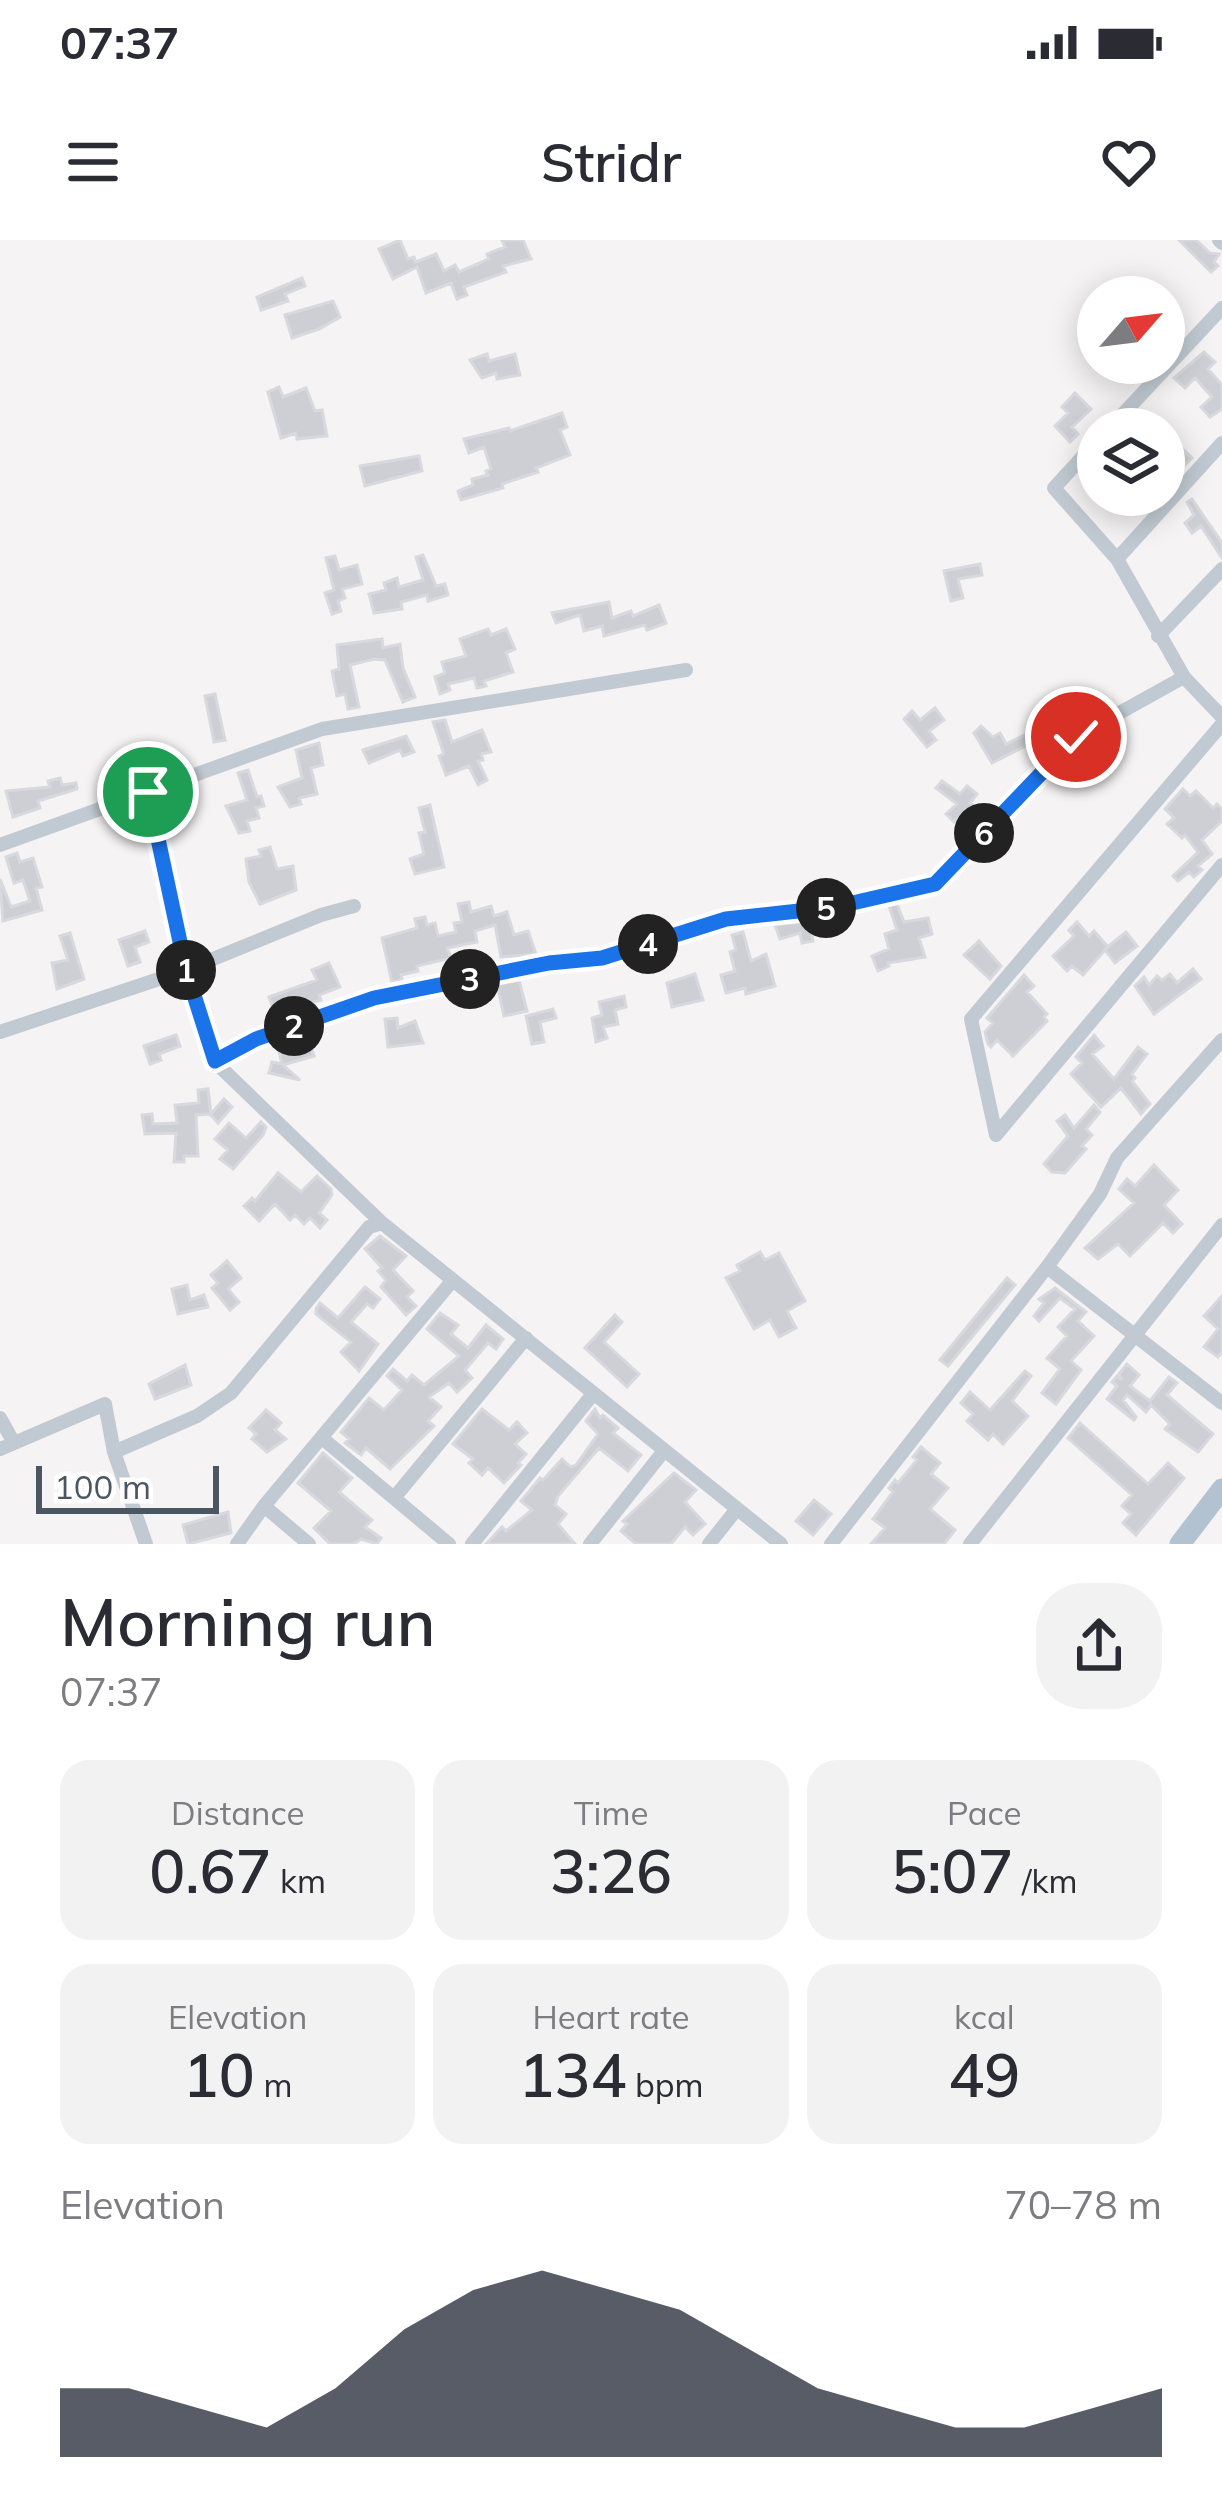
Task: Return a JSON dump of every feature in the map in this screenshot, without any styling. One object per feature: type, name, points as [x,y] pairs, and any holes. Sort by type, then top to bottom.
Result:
[{"type":"main road","points":[[1180,1544],[1222,1489]]},
{"type":"street","points":[[1128,408],[1222,308]]},
{"type":"street","points":[[1117,560],[1222,443]]},
{"type":"street","points":[[1077,463],[1054,488],[1077,514]]},
{"type":"street","points":[[1078,516],[1117,560],[1184,677],[1222,721],[971,1019],[996,1135],[1222,865]]},
{"type":"street","points":[[1158,636],[1222,569]]},
{"type":"street","points":[[0,845],[322,729],[686,670]]},
{"type":"street","points":[[215,1061],[256,1039],[374,998],[549,963],[602,958],[726,919],[835,907],[935,884],[1076,737],[1184,677]]},
{"type":"street","points":[[148,792],[186,970],[215,1061],[382,1223],[781,1544]]},
{"type":"street","points":[[0,1032],[186,970],[354,906]]},
{"type":"street","points":[[831,1544],[1047,1267],[1100,1194],[1117,1158],[1222,1040]]},
{"type":"street","points":[[114,1452],[197,1416],[231,1393],[369,1227],[382,1223]]},
{"type":"street","points":[[970,1544],[1222,1225]]},
{"type":"street","points":[[1047,1267],[1222,1403]]},
{"type":"street","points":[[237,1544],[453,1280]]},
{"type":"street","points":[[394,1498],[526,1338]]},
{"type":"street","points":[[472,1544],[593,1394]]},
{"type":"street","points":[[0,1418],[7,1447],[105,1403],[114,1452],[146,1544]]},
{"type":"street","points":[[322,1438],[449,1544]]},
{"type":"street","points":[[590,1544],[663,1452]]},
{"type":"street","points":[[264,1506],[309,1544]]},
{"type":"street","points":[[709,1544],[736,1510]]},
{"type":"building","points":[[400,240],[408,259],[414,257],[416,262],[436,254],[444,271],[455,265],[459,272],[489,259],[487,254],[505,247],[502,240],[523,240],[531,259],[503,266],[506,272],[464,287],[467,295],[457,299],[451,283],[426,293],[417,267],[393,279],[379,249]]},
{"type":"building","points":[[1179,240],[1196,240],[1210,253],[1219,254],[1214,262],[1218,266],[1211,272]]},
{"type":"building","points":[[302,278],[305,286],[285,294],[288,301],[261,310],[257,297]]},
{"type":"building","points":[[333,301],[340,317],[292,338],[285,315]]},
{"type":"building","points":[[1204,352],[1215,362],[1208,369],[1222,385],[1222,409],[1210,417],[1201,407],[1212,397],[1195,378],[1185,388],[1181,384],[1185,384],[1185,368]]},
{"type":"building","points":[[487,354],[489,361],[515,354],[520,375],[497,379],[496,373],[482,378],[470,360]]},
{"type":"building","points":[[279,387],[283,397],[306,388],[315,411],[322,410],[327,436],[297,439],[296,433],[281,438],[268,392]]},
{"type":"building","points":[[1075,393],[1090,408],[1077,408],[1077,422],[1072,427],[1077,435],[1070,442],[1055,426],[1068,413],[1062,407]]},
{"type":"building","points":[[562,413],[567,427],[560,430],[570,455],[502,484],[503,488],[461,500],[458,491],[491,469],[484,447],[469,453],[464,439],[510,431]]},
{"type":"building","points":[[419,456],[422,471],[365,486],[360,466]]},
{"type":"building","points":[[1192,499],[1222,543],[1222,558],[1201,526],[1192,533],[1185,523],[1194,515],[1187,502]]},
{"type":"building","points":[[423,555],[436,586],[445,584],[448,595],[428,601],[427,595],[401,602],[402,609],[374,613],[369,594],[386,590],[384,583],[397,578],[399,587],[423,580],[416,557]]},
{"type":"building","points":[[335,556],[339,570],[357,565],[362,584],[342,589],[341,611],[332,614],[325,593],[334,590],[326,558]]},
{"type":"building","points":[[980,564],[982,575],[958,579],[963,598],[951,601],[944,571]]},
{"type":"building","points":[[609,602],[612,618],[631,611],[633,616],[659,605],[666,623],[604,636],[602,626],[584,631],[580,615],[556,623],[552,613]]},
{"type":"building","points":[[488,629],[491,635],[506,629],[515,649],[506,653],[513,672],[477,688],[474,678],[448,684],[450,690],[440,694],[435,677],[445,673],[442,662],[466,656],[460,639]]},
{"type":"building","points":[[382,639],[383,648],[400,644],[403,668],[415,697],[403,702],[385,660],[374,659],[350,665],[359,707],[348,709],[345,694],[337,696],[332,671],[339,669],[337,645]]},
{"type":"building","points":[[215,694],[225,740],[214,742],[205,696]]},
{"type":"building","points":[[935,708],[944,720],[929,731],[936,740],[927,747],[904,719],[912,711],[920,720]]},
{"type":"building","points":[[445,720],[452,742],[482,730],[491,752],[481,754],[483,760],[478,761],[487,780],[478,785],[469,766],[446,775],[433,722]]},
{"type":"building","points":[[981,726],[993,737],[1000,733],[1006,744],[1031,732],[1035,741],[992,763],[974,733]]},
{"type":"building","points":[[406,736],[414,752],[403,756],[400,750],[369,763],[363,750]]},
{"type":"building","points":[[319,743],[323,765],[311,768],[317,794],[299,798],[301,804],[290,807],[278,787],[302,778],[296,750]]},
{"type":"building","points":[[248,770],[264,806],[256,808],[259,818],[247,821],[250,831],[239,833],[226,806],[247,800],[238,773]]},
{"type":"building","points":[[60,778],[62,785],[76,783],[77,789],[38,801],[40,808],[13,817],[6,791],[50,787],[48,781]]},
{"type":"building","points":[[942,781],[960,794],[967,786],[977,794],[969,813],[966,810],[954,822],[946,814],[957,804],[936,788]]},
{"type":"building","points":[[1183,789],[1190,796],[1196,791],[1213,808],[1217,804],[1222,821],[1202,840],[1212,854],[1198,866],[1202,870],[1178,881],[1173,876],[1198,852],[1185,835],[1182,838],[1167,824],[1174,818],[1165,809]]},
{"type":"building","points":[[430,805],[444,867],[415,874],[410,859],[424,854],[419,808]]},
{"type":"building","points":[[270,847],[277,869],[293,866],[296,890],[260,904],[249,882],[246,859],[261,856],[259,850]]},
{"type":"building","points":[[17,853],[20,862],[33,858],[42,887],[36,888],[42,910],[3,921],[0,879],[11,907],[30,901],[23,880],[14,883],[6,857]]},
{"type":"building","points":[[469,902],[471,912],[491,906],[494,916],[507,912],[514,935],[528,931],[536,954],[501,957],[495,925],[475,931],[477,942],[447,948],[451,958],[417,966],[418,971],[392,982],[382,938],[417,928],[415,919],[425,917],[427,925],[435,923],[438,936],[456,932],[454,923],[462,922],[458,904]]},
{"type":"building","points":[[897,904],[904,922],[928,918],[932,934],[919,938],[925,957],[888,963],[878,971],[872,956],[889,949],[885,934],[897,930],[889,906]]},
{"type":"building","points":[[818,920],[810,925],[813,941],[802,943],[800,933],[780,939],[775,925]]},
{"type":"building","points":[[1077,922],[1089,936],[1094,931],[1108,947],[1126,932],[1137,946],[1115,963],[1105,950],[1083,975],[1072,966],[1067,971],[1053,956],[1074,936],[1069,930]]},
{"type":"building","points":[[145,931],[149,942],[135,947],[140,962],[128,966],[119,940]]},
{"type":"building","points":[[743,932],[751,961],[766,954],[775,986],[746,994],[745,988],[726,993],[721,975],[735,971],[732,935]]},
{"type":"building","points":[[70,933],[84,979],[57,989],[52,963],[68,960],[60,936]]},
{"type":"building","points":[[979,941],[1001,966],[990,979],[964,955]]},
{"type":"building","points":[[329,963],[340,987],[319,995],[321,1000],[275,1013],[269,997],[317,980],[312,970]]},
{"type":"building","points":[[1193,969],[1201,979],[1154,1014],[1135,986],[1144,977],[1149,985],[1157,976],[1162,980],[1170,974],[1177,983]]},
{"type":"building","points":[[695,974],[703,1000],[672,1007],[667,983]]},
{"type":"building","points":[[1024,975],[1034,986],[1027,992],[1047,1014],[1047,1021],[1013,1056],[997,1040],[991,1047],[985,1032],[993,1023],[987,1018]]},
{"type":"building","points":[[519,980],[527,1011],[504,1016],[497,985]]},
{"type":"building","points":[[624,996],[626,1007],[615,1010],[618,1024],[603,1027],[607,1038],[596,1042],[592,1018],[602,1015],[599,1002]]},
{"type":"building","points":[[553,1009],[556,1018],[540,1022],[544,1042],[532,1044],[526,1016]]},
{"type":"building","points":[[397,1018],[398,1028],[415,1021],[423,1043],[388,1047],[385,1019]]},
{"type":"building","points":[[176,1035],[180,1046],[159,1054],[161,1060],[150,1064],[144,1046]]},
{"type":"building","points":[[1094,1035],[1103,1046],[1092,1054],[1114,1079],[1138,1047],[1147,1054],[1132,1074],[1132,1081],[1150,1104],[1141,1114],[1121,1088],[1101,1107],[1071,1074],[1082,1063],[1076,1057]]},
{"type":"building","points":[[308,1038],[314,1056],[283,1065],[300,1080],[269,1073],[272,1062],[282,1064],[278,1048]]},
{"type":"building","points":[[208,1089],[211,1114],[224,1099],[232,1107],[218,1123],[210,1114],[196,1115],[198,1156],[174,1162],[176,1133],[145,1134],[142,1115],[152,1114],[153,1124],[177,1123],[175,1105],[199,1103],[198,1090]]},
{"type":"building","points":[[1094,1105],[1100,1112],[1086,1129],[1092,1135],[1082,1146],[1086,1149],[1065,1173],[1052,1172],[1044,1164],[1068,1136],[1057,1121],[1065,1115],[1074,1128]]},
{"type":"building","points":[[261,1122],[266,1127],[263,1135],[233,1169],[220,1159],[228,1150],[215,1139],[229,1123],[246,1138]]},
{"type":"building","points":[[1154,1165],[1178,1190],[1164,1205],[1182,1224],[1173,1233],[1163,1223],[1130,1256],[1118,1244],[1098,1259],[1085,1248],[1134,1203],[1119,1189],[1127,1179],[1135,1186]]},
{"type":"building","points":[[278,1173],[301,1192],[317,1176],[331,1189],[319,1213],[327,1220],[320,1228],[310,1218],[304,1224],[295,1215],[290,1220],[275,1204],[259,1221],[244,1206],[252,1198],[255,1201]]},
{"type":"building","points":[[380,1236],[406,1256],[393,1270],[413,1291],[407,1297],[416,1306],[406,1315],[381,1287],[386,1280],[378,1271],[382,1268],[365,1249]]},
{"type":"building","points":[[760,1252],[765,1260],[779,1253],[805,1301],[787,1311],[796,1328],[779,1337],[770,1320],[754,1329],[726,1278],[740,1271],[737,1265]]},
{"type":"building","points":[[227,1261],[241,1278],[228,1289],[239,1302],[230,1310],[212,1288],[218,1283],[211,1275]]},
{"type":"building","points":[[1007,1278],[1015,1285],[948,1366],[940,1360]]},
{"type":"building","points":[[187,1285],[190,1300],[204,1295],[208,1307],[178,1314],[172,1289]]},
{"type":"building","points":[[365,1287],[380,1299],[373,1308],[367,1304],[351,1322],[378,1344],[359,1371],[341,1352],[351,1342],[316,1314],[316,1309],[320,1303],[338,1318]]},
{"type":"building","points":[[1055,1288],[1086,1312],[1078,1321],[1094,1336],[1071,1361],[1081,1370],[1056,1404],[1042,1393],[1060,1369],[1047,1358],[1067,1336],[1058,1327],[1075,1309],[1060,1298],[1039,1321],[1034,1316],[1044,1303],[1039,1299]]},
{"type":"building","points":[[1222,1296],[1222,1352],[1218,1357],[1204,1347],[1218,1329],[1204,1316]]},
{"type":"building","points":[[440,1313],[458,1325],[451,1334],[468,1348],[486,1325],[503,1339],[496,1349],[488,1343],[465,1370],[472,1378],[457,1392],[449,1383],[429,1397],[441,1407],[428,1421],[434,1426],[390,1469],[366,1448],[361,1455],[345,1443],[349,1439],[341,1432],[369,1398],[384,1410],[402,1390],[387,1376],[393,1369],[407,1381],[412,1375],[424,1385],[459,1356],[427,1329]]},
{"type":"building","points":[[615,1315],[622,1322],[604,1342],[639,1374],[627,1387],[585,1348]]},
{"type":"building","points":[[1127,1364],[1139,1375],[1130,1386],[1150,1401],[1169,1377],[1177,1383],[1167,1395],[1213,1434],[1198,1452],[1165,1429],[1170,1424],[1151,1405],[1146,1412],[1127,1395],[1123,1400],[1134,1420],[1107,1399],[1117,1386],[1112,1382],[1117,1376],[1122,1380],[1119,1374]]},
{"type":"building","points":[[185,1365],[191,1385],[155,1399],[149,1384]]},
{"type":"building","points":[[1025,1371],[1031,1376],[1012,1401],[1028,1416],[1003,1444],[993,1434],[988,1440],[967,1421],[973,1414],[961,1403],[970,1392],[990,1410]]},
{"type":"building","points":[[482,1409],[509,1430],[517,1422],[527,1433],[515,1444],[526,1454],[521,1465],[504,1483],[488,1468],[482,1475],[469,1463],[473,1459],[453,1444]]},
{"type":"building","points":[[595,1409],[600,1418],[603,1415],[618,1428],[613,1433],[641,1455],[628,1471],[599,1448],[558,1496],[555,1505],[566,1514],[558,1524],[575,1544],[486,1544],[502,1527],[506,1531],[532,1510],[521,1501],[540,1478],[562,1459],[571,1467],[576,1465],[598,1434],[586,1421]]},
{"type":"building","points":[[266,1410],[281,1423],[275,1430],[286,1439],[267,1452],[252,1439],[256,1434],[249,1428]]},
{"type":"building","points":[[1080,1423],[1148,1484],[1168,1463],[1184,1478],[1136,1535],[1123,1523],[1131,1514],[1122,1506],[1132,1495],[1068,1438]]},
{"type":"building","points":[[921,1447],[940,1463],[931,1474],[948,1488],[930,1509],[955,1530],[944,1544],[871,1544],[885,1528],[873,1519],[893,1492],[889,1488],[917,1460],[913,1457]]},
{"type":"building","points":[[323,1453],[352,1478],[339,1492],[372,1520],[365,1527],[381,1538],[377,1544],[361,1539],[354,1544],[330,1544],[314,1528],[331,1511],[298,1483]]},
{"type":"building","points":[[674,1473],[696,1490],[685,1502],[705,1524],[693,1535],[685,1527],[671,1544],[636,1544],[621,1531],[627,1524],[623,1521]]},
{"type":"building","points":[[814,1500],[831,1514],[813,1535],[796,1521]]},
{"type":"building","points":[[228,1512],[231,1533],[188,1544],[183,1525]]},
{"type":"route","points":[[148,792],[186,970],[215,1061],[256,1039],[374,998],[549,963],[602,958],[726,919],[835,907],[935,884],[1076,737]]}]
